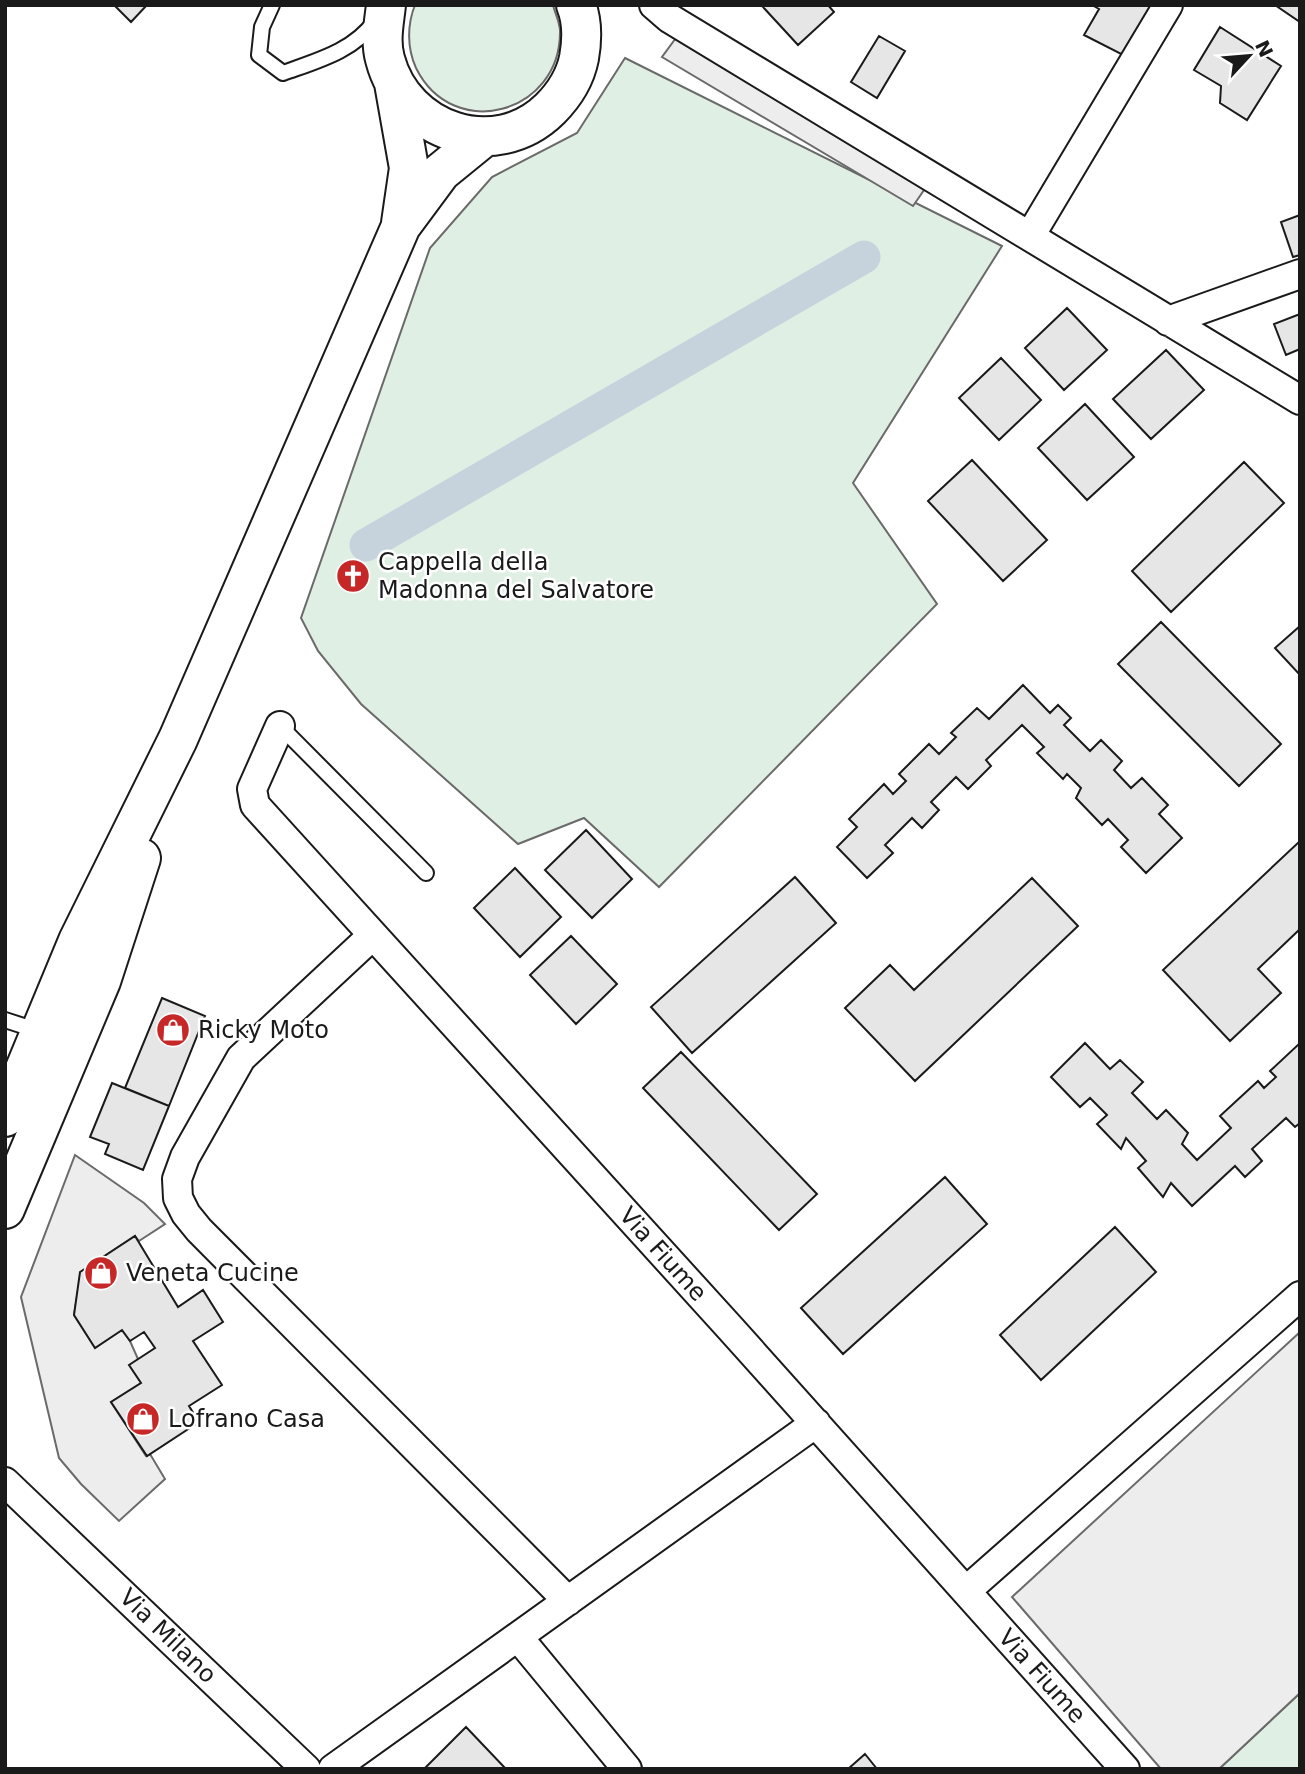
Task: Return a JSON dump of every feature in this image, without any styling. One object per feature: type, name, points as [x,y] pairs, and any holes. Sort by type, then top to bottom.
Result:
[{"type":"main road","points":[[386,5],[384,57],[394,83],[409,168],[401,226]]},
{"type":"main road","points":[[394,83],[410,106],[432,123],[457,134],[484,137],[514,132],[541,117],[563,96],[577,69],[582,39],[576,5]]},
{"type":"main road","points":[[5,1117],[23,1026],[78,940],[178,739],[401,226],[441,172],[484,137]]},
{"type":"main road","points":[[5,1209],[101,981],[178,739]]},
{"type":"street","points":[[653,5],[676,22],[1300,400]]},
{"type":"street","points":[[1030,236],[1168,5]]},
{"type":"street","points":[[1168,321],[1300,274]]},
{"type":"street","name":"Via Fiume","points":[[280,726],[252,789],[255,805],[816,1423],[1125,1769]]},
{"type":"street","points":[[373,934],[241,1058],[185,1157],[177,1179],[178,1198],[199,1230],[568,1601]]},
{"type":"street","points":[[966,1591],[1300,1296]]},
{"type":"street","points":[[333,1769],[816,1423]]},
{"type":"street","points":[[5,1462],[30,1503]]},
{"type":"street","points":[[5,1482],[30,1503]]},
{"type":"street","name":"Via Milano","points":[[30,1503],[306,1769]]},
{"type":"street","points":[[518,1637],[627,1769]]},
{"type":"lane","points":[[272,5],[262,27],[259,55],[282,73],[328,57],[365,35],[386,5]]},
{"type":"lane","points":[[280,726],[426,873]]},
{"type":"green space","points":[[415,5],[553,5],[560,31],[556,59],[543,82],[525,99],[502,109],[478,111],[454,106],[433,91],[416,68],[409,36]]},
{"type":"green space","points":[[625,58],[1002,246],[853,483],[937,604],[659,887],[584,818],[518,844],[361,704],[318,651],[301,618],[430,248],[492,177],[577,133]]},
{"type":"green space","points":[[1300,1693],[1300,1769],[1219,1769]]},
{"type":"shaded area","points":[[684,27],[933,177],[913,206],[662,57]]},
{"type":"shaded area","points":[[75,1155],[144,1203],[165,1224],[139,1241],[135,1236],[81,1272],[74,1315],[95,1347],[122,1330],[130,1341],[138,1359],[141,1383],[111,1402],[146,1456],[150,1454],[165,1479],[119,1521],[59,1458],[21,1297]]},
{"type":"shaded area","points":[[1300,1332],[1300,1693],[1219,1769],[1161,1769],[1012,1597]]},
{"type":"building","points":[[114,5],[147,5],[131,22]]},
{"type":"building","points":[[828,5],[834,12],[798,45],[763,7]]},
{"type":"building","points":[[1092,5],[1152,5],[1125,56],[1084,35],[1099,9]]},
{"type":"building","points":[[1275,5],[1300,5],[1300,22]]},
{"type":"building","points":[[1220,27],[1281,66],[1247,120],[1220,103],[1221,86],[1194,70]]},
{"type":"building","points":[[879,36],[905,51],[877,98],[851,82]]},
{"type":"building","points":[[1300,215],[1300,255],[1293,257],[1281,222]]},
{"type":"building","points":[[1067,308],[1107,350],[1064,390],[1025,348]]},
{"type":"building","points":[[1300,314],[1300,349],[1286,355],[1274,324]]},
{"type":"building","points":[[1166,350],[1204,390],[1151,439],[1113,399]]},
{"type":"building","points":[[1001,358],[1041,400],[999,440],[959,398]]},
{"type":"building","points":[[1085,404],[1134,457],[1087,500],[1038,448]]},
{"type":"building","points":[[972,460],[1047,540],[1003,581],[928,501]]},
{"type":"building","points":[[1244,462],[1284,503],[1171,612],[1132,571]]},
{"type":"building","points":[[1161,622],[1281,744],[1239,786],[1118,664]]},
{"type":"building","points":[[1300,626],[1300,675],[1275,648]]},
{"type":"building","points":[[1023,685],[1050,713],[1058,705],[1071,718],[1064,725],[1090,751],[1101,740],[1122,761],[1114,770],[1131,788],[1142,778],[1168,805],[1159,814],[1182,838],[1146,873],[1121,847],[1128,840],[1108,819],[1102,825],[1076,798],[1081,788],[1067,774],[1063,779],[1037,753],[1044,747],[1022,725],[986,760],[991,766],[968,789],[956,777],[931,802],[939,810],[922,828],[912,818],[885,845],[893,853],[867,878],[837,847],[857,827],[849,819],[884,784],[893,794],[906,781],[899,774],[929,744],[939,754],[956,737],[951,733],[977,708],[989,719]]},
{"type":"building","points":[[586,830],[632,879],[592,918],[545,870]]},
{"type":"building","points":[[1300,841],[1300,929],[1258,969],[1281,993],[1230,1041],[1163,970]]},
{"type":"building","points":[[515,868],[561,917],[520,957],[474,908]]},
{"type":"building","points":[[795,877],[836,923],[692,1053],[651,1007]]},
{"type":"building","points":[[1032,878],[1078,926],[915,1081],[845,1008],[890,965],[914,990]]},
{"type":"building","points":[[571,936],[617,984],[576,1024],[530,975]]},
{"type":"building","points":[[162,998],[205,1016],[169,1106],[125,1088]]},
{"type":"building","points":[[1085,1043],[1110,1069],[1120,1060],[1143,1082],[1132,1093],[1157,1119],[1166,1110],[1188,1133],[1182,1144],[1197,1160],[1231,1128],[1220,1116],[1258,1081],[1264,1088],[1276,1077],[1270,1071],[1300,1043],[1300,1123],[1295,1127],[1286,1118],[1252,1149],[1262,1161],[1245,1177],[1235,1166],[1192,1206],[1171,1183],[1163,1197],[1138,1168],[1146,1161],[1126,1138],[1121,1149],[1097,1124],[1107,1115],[1090,1098],[1080,1107],[1051,1077]]},
{"type":"building","points":[[681,1052],[817,1194],[779,1230],[643,1088]]},
{"type":"building","points":[[112,1083],[169,1106],[143,1170],[105,1154],[109,1144],[90,1137]]},
{"type":"building","points":[[945,1177],[987,1224],[843,1354],[801,1308]]},
{"type":"building","points":[[1115,1227],[1156,1272],[1041,1380],[1000,1335]]},
{"type":"building","points":[[135,1236],[178,1307],[203,1290],[223,1322],[193,1341],[222,1385],[189,1406],[199,1422],[147,1456],[111,1402],[141,1383],[129,1365],[155,1348],[144,1332],[130,1341],[122,1330],[95,1348],[74,1315],[80,1272]]},
{"type":"building","points":[[466,1727],[506,1769],[424,1769]]},
{"type":"building","points":[[865,1754],[877,1769],[848,1769]]},
{"type":"waterway","points":[[366,545],[864,257]]},
{"type":"place","name":"Cappella della Madonna del Salvatore","points":[[353,576]]},
{"type":"place","name":"Ricky Moto","points":[[173,1030]]},
{"type":"place","name":"Veneta Cucine","points":[[101,1273]]},
{"type":"place","name":"Lofrano Casa","points":[[143,1419]]}]
